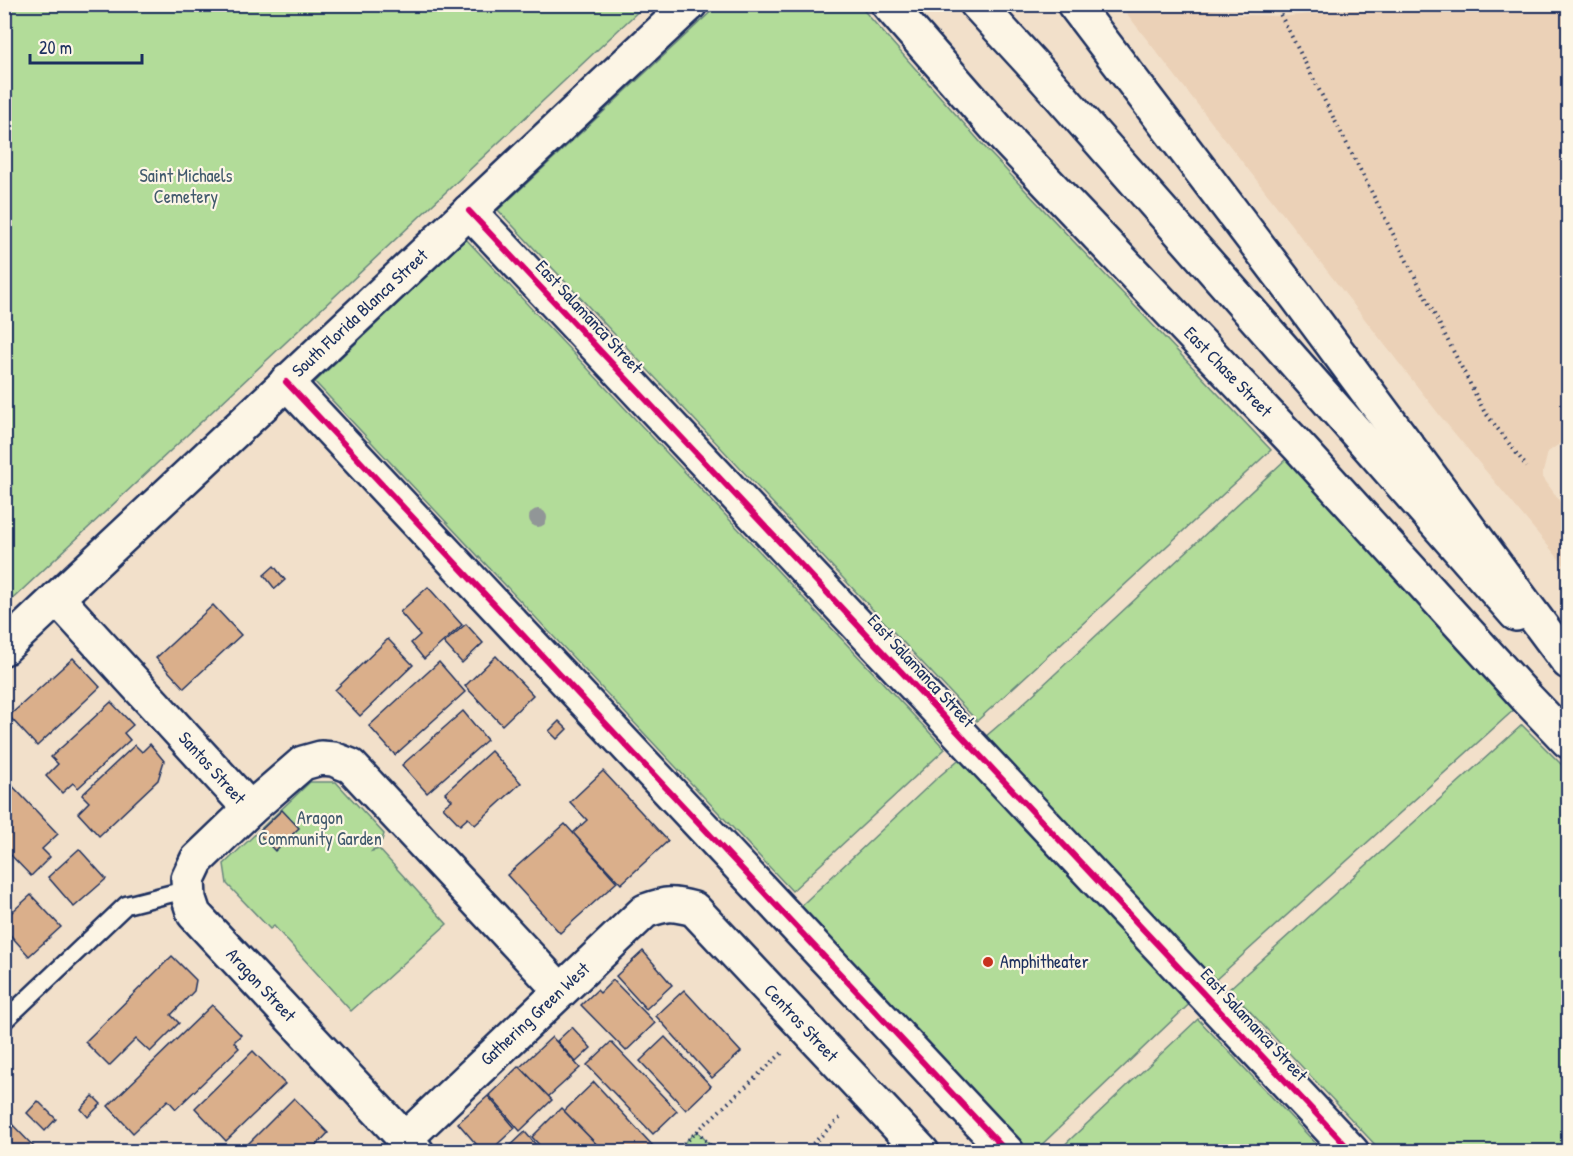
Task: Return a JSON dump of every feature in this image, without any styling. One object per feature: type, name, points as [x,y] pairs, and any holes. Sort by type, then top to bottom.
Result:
[{"type":"main road","name":"South Florida Blanca Street","points":[[4,648],[690,4]]},
{"type":"main road","name":"East Chase Street","points":[[888,4],[1006,139],[1299,447],[1527,698],[1569,741]]},
{"type":"main road","points":[[977,4],[1569,673]]},
{"type":"main road","points":[[1074,4],[1297,297],[1569,662]]},
{"type":"main road","name":"East Salamanca Street","points":[[469,211],[1352,1152]]},
{"type":"main road","points":[[286,382],[1007,1152]]},
{"type":"main road","name":"Santos Street","points":[[57,598],[250,809],[303,763],[321,758],[333,759],[351,766],[560,990]]},
{"type":"main road","points":[[189,889],[188,879],[197,860],[250,809]]},
{"type":"main road","name":"Aragon Street","points":[[189,889],[189,899],[194,914],[411,1145]]},
{"type":"main road","name":"Gathering Green West","points":[[411,1145],[560,990],[645,911],[666,903],[674,903]]},
{"type":"main road","name":"Centros Street","points":[[674,903],[694,909],[922,1152]]},
{"type":"lane","points":[[4,1021],[126,905],[189,889]]},
{"type":"path","points":[[1275,4],[1484,411],[1527,467]]},
{"type":"path","points":[[675,1152],[785,1051]]},
{"type":"path","points":[[804,1152],[844,1114]]},
{"type":"path","points":[[698,1131],[716,1152]]},
{"type":"shaded area","points":[[1381,4],[1568,5],[1568,442],[1562,442],[1548,452],[1542,476],[1568,513],[1568,570],[1441,417],[1120,5],[1185,5],[1241,15],[1287,16],[1338,12]]},
{"type":"green space","name":"Saint Michaels Cemetery","points":[[5,4],[645,4],[645,5],[5,606]]},
{"type":"green space","points":[[718,5],[859,5],[990,153],[1271,450],[977,721],[498,210]]},
{"type":"green space","points":[[466,239],[945,749],[792,891],[315,382]]},
{"type":"green space","points":[[1299,447],[1527,698],[1202,992],[1035,1151],[1007,1151],[788,918],[936,779],[1013,713]]},
{"type":"green space","points":[[1522,725],[1568,771],[1568,1151],[1381,1151],[1229,989]]},
{"type":"green space","name":"Aragon Community Garden","points":[[310,782],[336,782],[384,834],[382,840],[372,851],[379,849],[447,924],[351,1011],[274,926],[270,929],[227,884],[224,864]]},
{"type":"green space","points":[[1198,1019],[1323,1151],[1058,1151]]},
{"type":"green space","points":[[697,1131],[716,1151],[675,1151]]},
{"type":"building","points":[[274,566],[285,580],[275,589],[264,575]]},
{"type":"building","points":[[428,587],[462,625],[424,659],[411,643],[420,635],[400,612]]},
{"type":"building","points":[[213,605],[241,635],[184,688],[156,658]]},
{"type":"building","points":[[466,624],[483,643],[462,663],[444,643]]},
{"type":"building","points":[[388,639],[413,665],[360,716],[335,690]]},
{"type":"building","points":[[496,656],[533,695],[502,725],[465,686]]},
{"type":"building","points":[[73,658],[100,687],[37,746],[9,716]]},
{"type":"building","points":[[439,662],[465,692],[395,755],[369,726]]},
{"type":"building","points":[[111,702],[133,725],[124,733],[130,740],[78,788],[73,783],[62,793],[46,776],[58,764],[51,757]]},
{"type":"building","points":[[463,711],[487,740],[427,793],[402,765]]},
{"type":"building","points":[[559,721],[567,729],[557,739],[549,731]]},
{"type":"building","points":[[150,744],[164,761],[158,780],[99,836],[78,813],[89,802],[82,795],[135,745],[142,752]]},
{"type":"building","points":[[491,751],[521,783],[475,825],[468,818],[460,825],[443,807],[452,800],[445,793]]},
{"type":"building","points":[[603,771],[668,841],[621,884],[573,833],[587,820],[570,802]]},
{"type":"building","points":[[4,777],[58,834],[42,849],[50,857],[31,876],[4,848]]},
{"type":"building","points":[[282,810],[299,828],[275,851],[258,833]]},
{"type":"building","points":[[565,824],[617,882],[560,933],[507,875]]},
{"type":"building","points":[[79,849],[106,879],[74,907],[48,877]]},
{"type":"building","points":[[31,895],[61,927],[29,956],[4,928],[4,919]]},
{"type":"building","points":[[643,951],[672,985],[646,1009],[616,976]]},
{"type":"building","points":[[172,956],[196,980],[194,991],[171,1015],[179,1023],[150,1052],[136,1039],[109,1066],[85,1042]]},
{"type":"building","points":[[613,980],[655,1023],[626,1051],[581,1005],[597,990],[600,993]]},
{"type":"building","points":[[684,990],[741,1052],[712,1078],[656,1016]]},
{"type":"building","points":[[212,1005],[241,1035],[234,1042],[239,1048],[176,1109],[168,1100],[133,1133],[108,1106]]},
{"type":"building","points":[[572,1027],[591,1048],[576,1062],[557,1041]]},
{"type":"building","points":[[552,1037],[580,1068],[548,1097],[520,1067]]},
{"type":"building","points":[[665,1037],[711,1086],[686,1110],[640,1061]]},
{"type":"building","points":[[611,1042],[677,1111],[653,1134],[587,1065]]},
{"type":"building","points":[[253,1051],[285,1084],[226,1141],[195,1108]]},
{"type":"building","points":[[519,1066],[552,1100],[520,1131],[489,1095]]},
{"type":"building","points":[[594,1082],[653,1146],[647,1152],[604,1152],[564,1111]]},
{"type":"building","points":[[93,1096],[101,1104],[88,1117],[81,1109]]},
{"type":"building","points":[[488,1096],[515,1128],[489,1152],[483,1152],[458,1123]]},
{"type":"building","points":[[294,1098],[328,1133],[310,1152],[240,1152]]},
{"type":"building","points":[[38,1101],[56,1119],[45,1131],[27,1113]]},
{"type":"building","points":[[561,1108],[604,1152],[546,1152],[532,1137]]},
{"type":"building","points":[[7,1119],[38,1152],[4,1152],[4,1121]]},
{"type":"building","points":[[525,1132],[542,1152],[504,1152]]},
{"type":"building","points":[[65,1145],[71,1152],[58,1152]]},
{"type":"cycle path","points":[[469,211],[1352,1152]]},
{"type":"cycle path","points":[[286,382],[1007,1152]]},
{"type":"place","name":"Amphitheater","points":[[988,962]]}]
